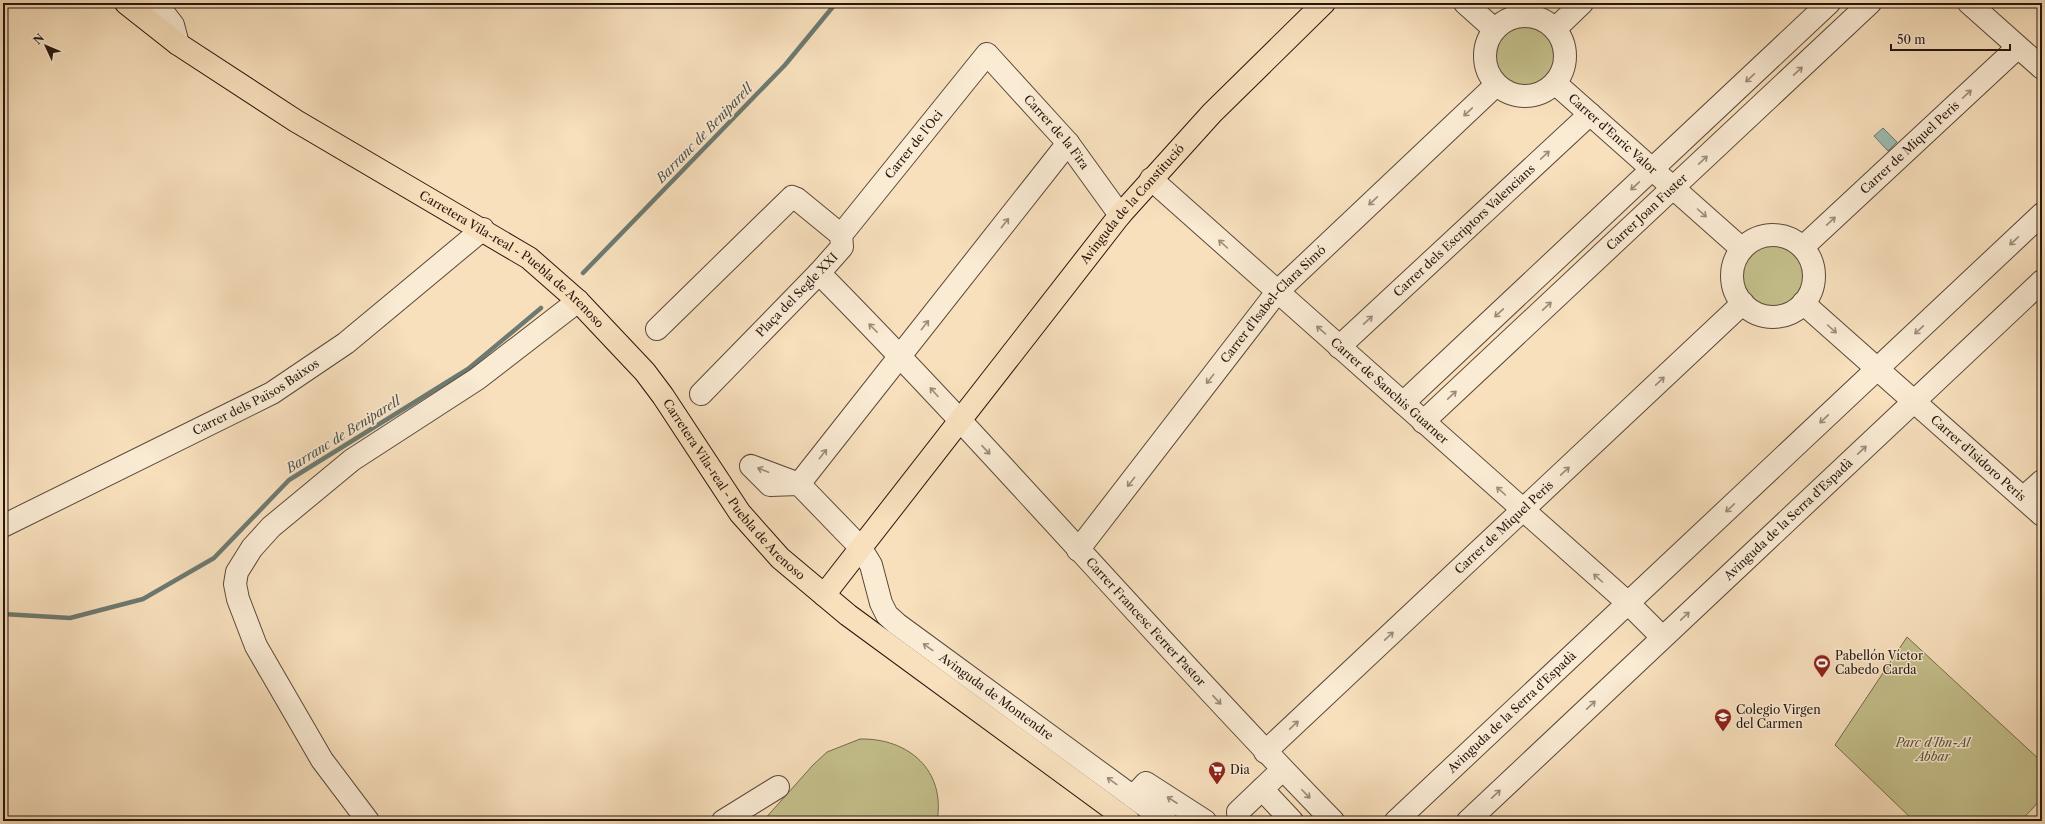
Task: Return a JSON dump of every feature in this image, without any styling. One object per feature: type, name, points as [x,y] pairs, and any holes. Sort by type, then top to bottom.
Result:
[{"type":"main road","name":"Carretera Vila-real - Puebla de Arenoso","points":[[126,3],[178,44],[296,122],[483,229],[529,258],[578,301],[645,372],[663,396],[722,487],[753,530],[780,558],[824,595]]},
{"type":"main road","name":"Avinguda de la Constitució","points":[[824,595],[1120,215],[1212,113],[1324,3]]},
{"type":"main road","name":"Avinguda de Montendre","points":[[824,595],[1129,821]]},
{"type":"street","points":[[156,3],[173,25],[178,44]]},
{"type":"street","points":[[1465,3],[1494,29]]},
{"type":"street","points":[[1555,29],[1582,3]]},
{"type":"street","points":[[1403,403],[1829,3]]},
{"type":"street","name":"Carrer Joan Fuster","points":[[1423,422],[1870,3]]},
{"type":"street","points":[[1969,3],[2042,68]]},
{"type":"street","points":[[1518,16],[1532,16],[1544,20],[1555,29],[1562,39],[1565,50],[1565,62],[1562,73],[1555,83],[1545,92],[1532,96],[1519,96],[1506,92],[1496,85],[1489,75],[1485,63],[1486,45],[1494,29],[1505,20],[1518,16]]},
{"type":"street","name":"Carrer de Miquel Peris","points":[[1803,247],[2018,47]]},
{"type":"street","name":"Carrer de la Fira","points":[[987,54],[1068,143],[1120,215]]},
{"type":"street","name":"Carrer de l'Oci","points":[[841,235],[987,54]]},
{"type":"street","name":"Carrer d'Enric Valor","points":[[1555,83],[1742,249]]},
{"type":"street","name":"Carrer d'Isabel-Clara Simó","points":[[1078,550],[1277,292],[1496,85]]},
{"type":"street","name":"Carrer dels Escriptors Valencians","points":[[1339,347],[1590,114]]},
{"type":"street","points":[[860,547],[799,484],[1068,143]]},
{"type":"street","name":"Carrer de Sanchis Guarner","points":[[1151,179],[1628,603]]},
{"type":"street","name":"Plaça del Segle XXI","points":[[657,330],[792,197],[797,199],[841,235],[842,247],[819,273],[701,394]]},
{"type":"street","name":"Avinguda de la Serra d'Espadà","points":[[1396,821],[2042,214]]},
{"type":"street","name":"Carrer dels Països Baixos","points":[[3,526],[272,393],[346,343],[483,229]]},
{"type":"street","points":[[1779,235],[1792,239],[1803,247],[1810,257],[1814,281],[1810,293],[1803,303],[1792,312],[1780,316],[1766,316],[1753,311],[1743,303],[1736,293],[1733,282],[1733,270],[1736,259],[1742,249],[1753,240],[1765,236],[1779,235]]},
{"type":"street","points":[[819,273],[900,356],[959,422]]},
{"type":"street","name":"Avinguda de la Serra d'Espadà","points":[[1468,821],[2042,281]]},
{"type":"street","points":[[368,821],[322,760],[256,646],[238,599],[235,584],[237,572],[252,548],[271,527],[352,460],[477,380],[578,301]]},
{"type":"street","name":"Carrer de Miquel Peris","points":[[1265,752],[1743,303]]},
{"type":"street","points":[[1803,303],[1914,402]]},
{"type":"street","name":"Carrer d'Isidoro Peris","points":[[1914,402],[2042,515]]},
{"type":"street","name":"Carrer Francesc Ferrer Pastor","points":[[959,422],[1265,752],[1333,821]]},
{"type":"street","points":[[2023,498],[2042,481]]},
{"type":"street","name":"Avinguda de Montendre","points":[[860,547],[871,565],[881,604],[887,615],[1166,821]]},
{"type":"street","points":[[1628,603],[1662,637]]},
{"type":"street","points":[[1237,820],[1238,812],[1282,770]]},
{"type":"street","points":[[1133,797],[1146,783],[1205,821]]},
{"type":"street","points":[[723,821],[778,787]]},
{"type":"street","points":[[1262,789],[1292,821]]},
{"type":"green space","points":[[1526,23],[1538,26],[1549,33],[1556,44],[1559,56],[1556,68],[1549,79],[1538,86],[1526,89],[1514,86],[1503,79],[1496,68],[1493,56],[1496,44],[1503,33],[1514,26]]},
{"type":"green space","points":[[1773,243],[1785,246],[1796,253],[1803,264],[1806,276],[1803,288],[1796,299],[1785,306],[1773,309],[1761,306],[1750,299],[1743,288],[1740,276],[1743,264],[1750,253],[1761,246]]},
{"type":"green space","name":"Parc d'Ibn-Al Abbar","points":[[1907,637],[2042,762],[2042,798],[2021,821],[1914,821],[1835,745]]},
{"type":"green space","points":[[860,739],[877,740],[894,744],[908,751],[920,760],[929,772],[936,787],[938,803],[937,821],[763,821],[813,765],[827,752]]},
{"type":"water","points":[[1883,128],[1897,142],[1888,151],[1874,136]]},
{"type":"waterway","name":"Barranc de Beniparell","points":[[583,273],[785,65],[836,3]]},
{"type":"waterway","name":"Barranc de Beniparell","points":[[3,614],[70,618],[143,599],[214,558],[289,480],[468,369],[541,308]]},
{"type":"place","name":"Pabellón Víctor Cabedo Carda","points":[[1822,678]]},
{"type":"place","name":"Colegio Virgen del Carmen","points":[[1723,732]]},
{"type":"place","name":"Dia","points":[[1217,785]]}]
